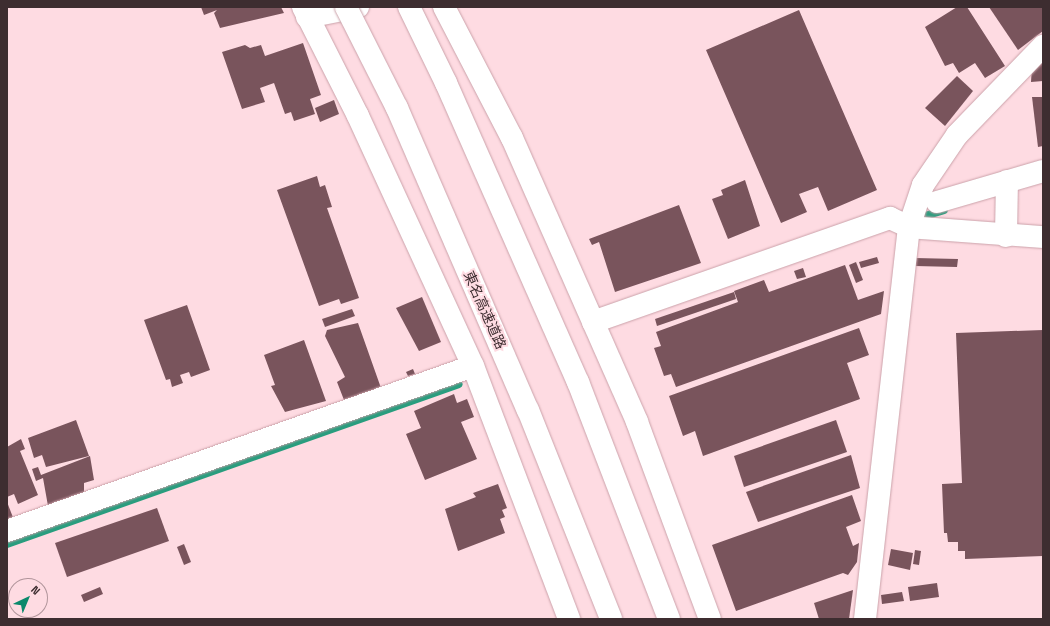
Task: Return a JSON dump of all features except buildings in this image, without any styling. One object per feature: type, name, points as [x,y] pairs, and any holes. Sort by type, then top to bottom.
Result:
[{"type":"main road","name":"東名高速道路","points":[[346,7],[397,108],[528,410],[611,619]]},
{"type":"main road","points":[[358,7],[305,12],[358,116],[473,366],[569,619]]},
{"type":"main road","points":[[409,7],[446,83],[578,382],[669,619]]},
{"type":"main road","points":[[444,7],[512,138],[637,422],[710,619]]},
{"type":"main road","points":[[865,619],[909,227],[922,185],[957,135],[1043,46]]},
{"type":"main road","points":[[938,202],[1043,171]]},
{"type":"main road","points":[[1006,236],[1007,181]]},
{"type":"main road","points":[[593,322],[890,218],[909,227],[1006,236],[1043,237]]},
{"type":"main road","points":[[7,531],[473,366]]},
{"type":"waterway","points":[[915,219],[944,210]]},
{"type":"waterway","points":[[7,544],[458,384]]}]
